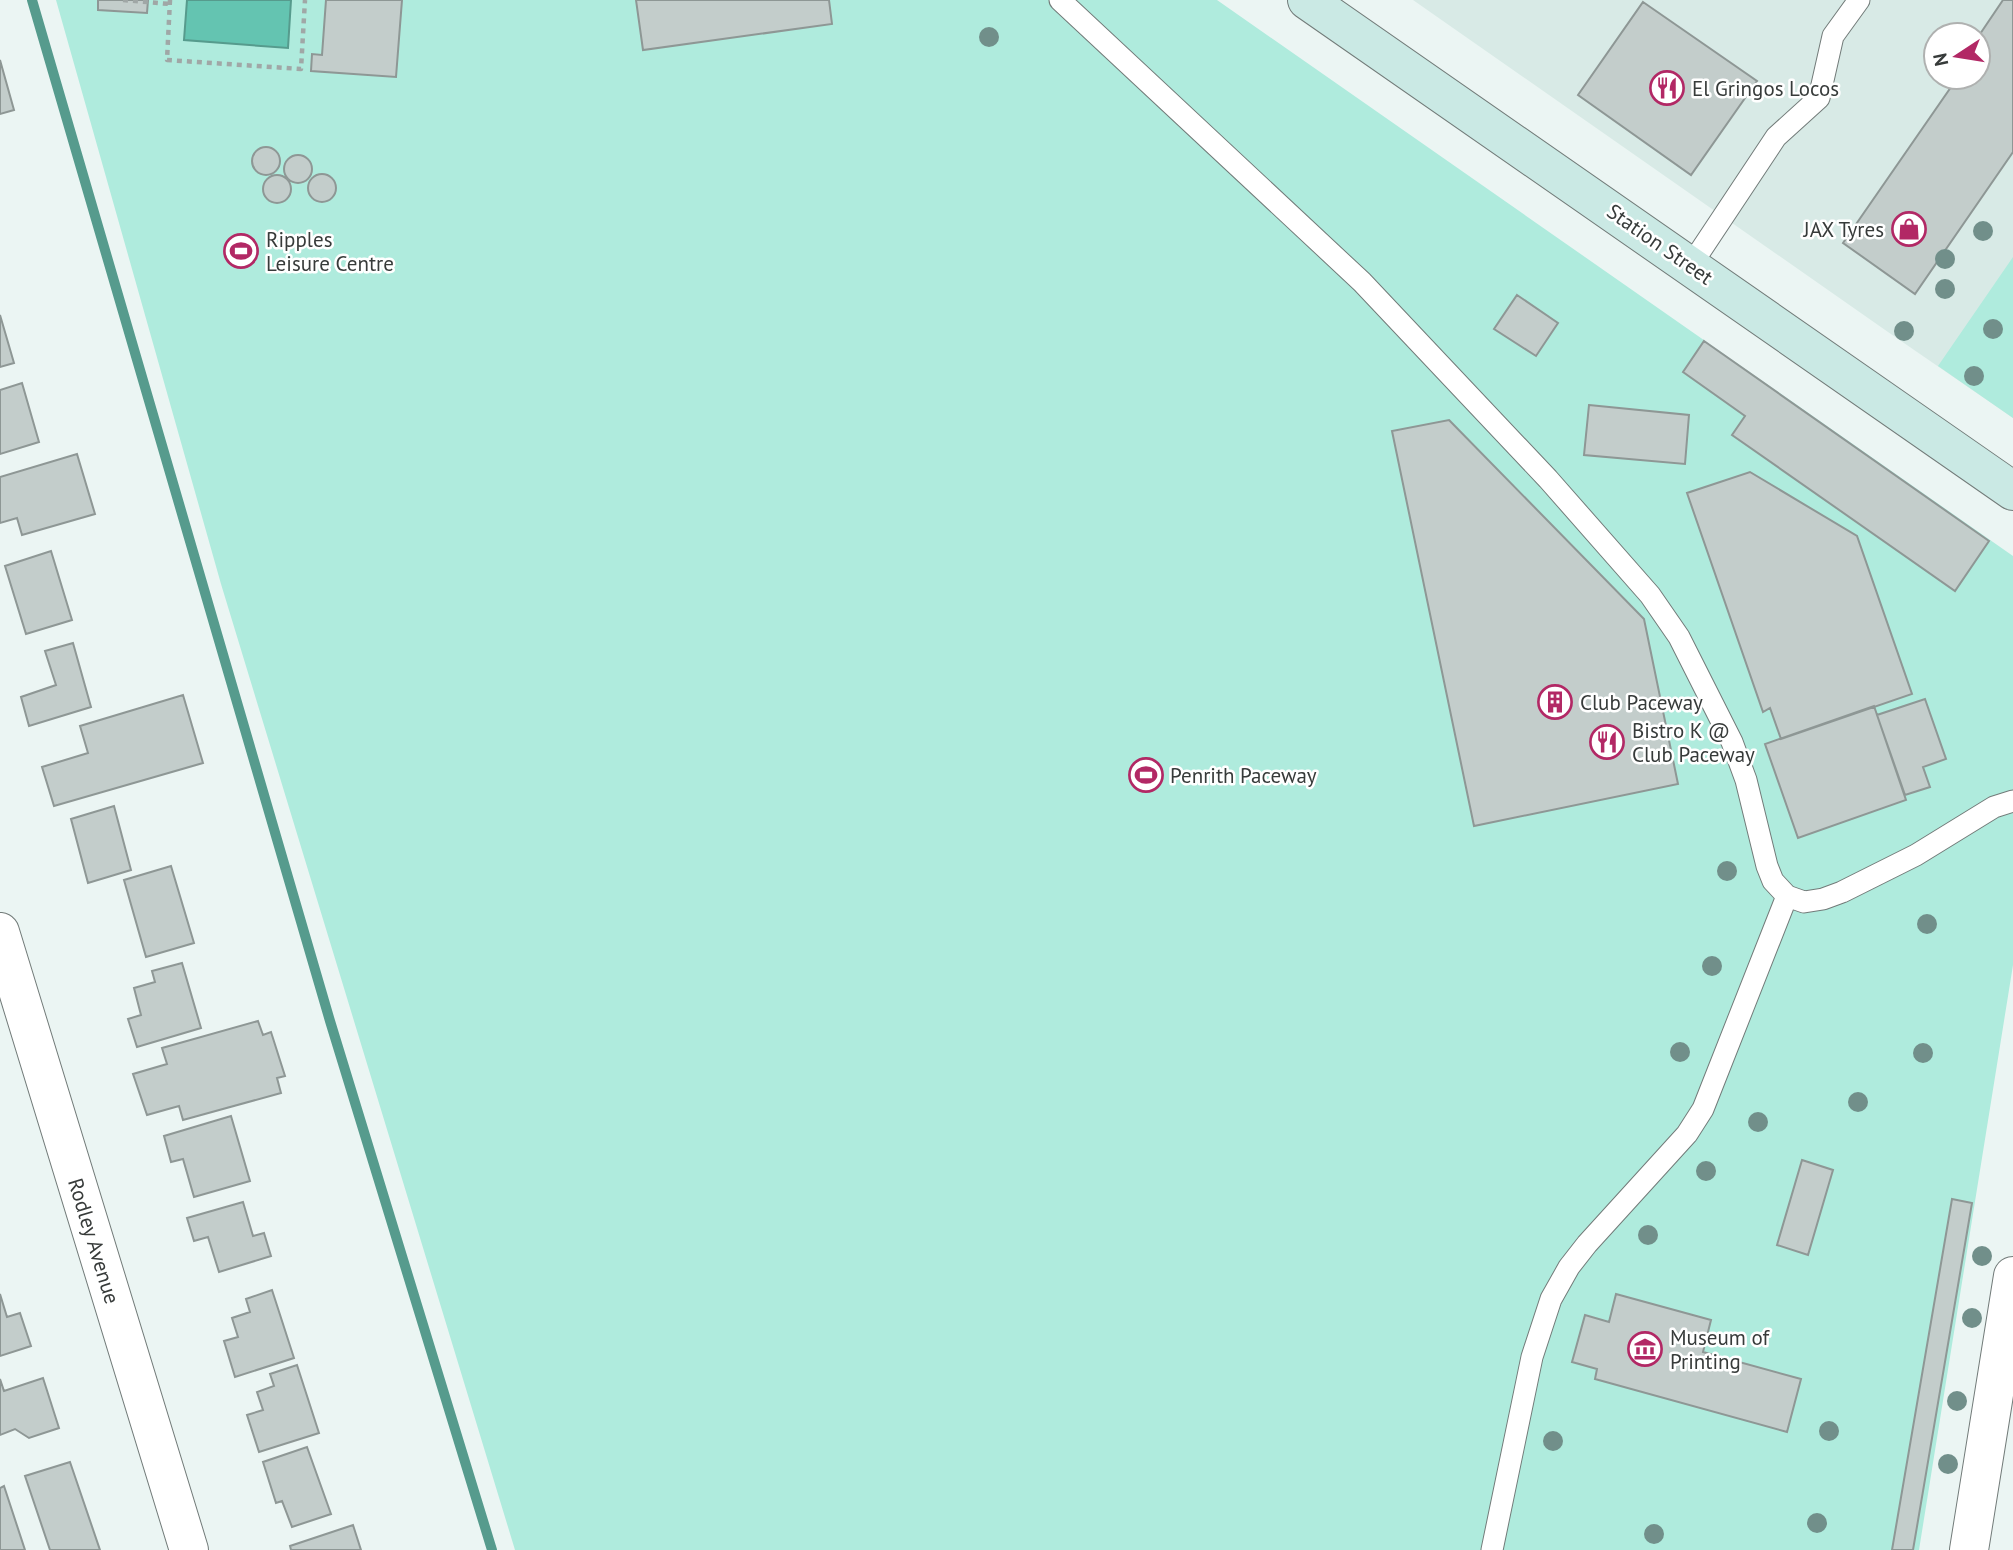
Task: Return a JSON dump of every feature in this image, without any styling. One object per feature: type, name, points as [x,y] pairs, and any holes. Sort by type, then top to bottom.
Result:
[{"type":"street","name":"Station Street","points":[[1307,0],[2013,491]]},
{"type":"street","name":"Rodley Avenue","points":[[0,932],[189,1550]]},
{"type":"street","points":[[1969,1550],[2013,1276]]},
{"type":"lane","points":[[1060,0],[1363,282],[1548,479],[1650,596],[1679,637],[1732,742],[1746,780],[1767,866],[1773,881],[1787,896],[1804,902],[1824,900],[1916,855],[1994,807],[2013,801]]},
{"type":"lane","points":[[1690,265],[1776,137],[1819,98],[1833,36],[1859,0]]},
{"type":"lane","points":[[1492,1550],[1532,1357],[1551,1299],[1569,1267],[1587,1244],[1687,1134],[1703,1109],[1787,896]]},
{"type":"path","points":[[123,0],[170,2],[167,60],[301,69],[305,0]]},
{"type":"shaded area","name":"Penrith Paceway","points":[[56,0],[1217,0],[2013,556],[2013,965],[1919,1550],[515,1550],[221,584]]},
{"type":"shaded area","points":[[187,0],[291,0],[288,48],[184,40]]},
{"type":"shaded area","points":[[1413,0],[2013,0],[2013,418],[1888,332]]},
{"type":"shaded area","points":[[2013,257],[2013,418],[1938,366]]},
{"type":"building","points":[[98,0],[148,0],[147,13],[98,10]]},
{"type":"building","points":[[326,0],[402,0],[396,77],[311,71],[312,54],[322,55]]},
{"type":"building","points":[[636,0],[829,0],[832,24],[643,50]]},
{"type":"building","points":[[2003,0],[2013,0],[2013,152],[1915,294],[1843,243],[1948,91],[1992,91],[1992,21],[1989,21]]},
{"type":"building","name":"El Gringos Locos","points":[[1643,2],[1757,81],[1691,175],[1578,95]]},
{"type":"building","points":[[0,60],[14,110],[0,114]]},
{"type":"building","points":[[266,147],[276,151],[280,161],[276,171],[266,175],[256,171],[252,161],[256,151]]},
{"type":"building","points":[[298,155],[308,159],[312,169],[308,179],[298,183],[288,179],[284,169],[288,159]]},
{"type":"building","points":[[322,174],[332,178],[336,188],[332,198],[322,202],[312,198],[308,188],[312,178]]},
{"type":"building","points":[[277,175],[287,179],[291,189],[287,199],[277,203],[267,199],[263,189],[267,179]]},
{"type":"building","points":[[1517,295],[1558,323],[1536,356],[1494,329]]},
{"type":"building","points":[[0,315],[14,363],[0,367]]},
{"type":"building","points":[[1704,341],[1989,541],[1955,591],[1732,435],[1745,416],[1683,372]]},
{"type":"building","points":[[22,383],[39,442],[0,454],[0,390]]},
{"type":"building","points":[[1589,405],[1689,415],[1685,464],[1584,455]]},
{"type":"building","name":"Club Paceway","points":[[1449,420],[1644,619],[1678,784],[1474,826],[1392,431]]},
{"type":"building","points":[[77,454],[95,514],[22,535],[17,518],[0,523],[0,477]]},
{"type":"building","points":[[1750,472],[1857,536],[1912,694],[1781,739],[1770,708],[1763,712],[1687,493]]},
{"type":"building","points":[[51,551],[72,620],[26,634],[5,566]]},
{"type":"building","points":[[73,643],[91,707],[29,726],[21,697],[56,685],[45,651]]},
{"type":"building","points":[[183,695],[203,763],[54,806],[42,767],[88,753],[80,726]]},
{"type":"building","points":[[1925,699],[1946,759],[1923,767],[1930,787],[1905,795],[1877,715]]},
{"type":"building","points":[[1874,706],[1906,800],[1798,838],[1765,744]]},
{"type":"building","points":[[114,806],[131,870],[88,883],[71,819]]},
{"type":"building","points":[[171,866],[194,943],[146,957],[124,880]]},
{"type":"building","points":[[182,963],[201,1028],[137,1047],[128,1019],[141,1015],[134,988],[155,982],[152,971]]},
{"type":"building","points":[[258,1021],[263,1035],[271,1032],[285,1076],[277,1078],[281,1093],[183,1120],[179,1106],[147,1115],[133,1074],[167,1064],[162,1048]]},
{"type":"building","points":[[231,1116],[250,1181],[194,1197],[183,1159],[171,1162],[164,1136]]},
{"type":"building","points":[[1802,1160],[1833,1170],[1808,1255],[1777,1245]]},
{"type":"building","points":[[1952,1199],[1972,1203],[1913,1550],[1892,1550]]},
{"type":"building","points":[[243,1202],[253,1236],[264,1233],[271,1256],[219,1272],[208,1237],[194,1241],[187,1218]]},
{"type":"building","points":[[272,1290],[294,1358],[235,1377],[224,1341],[238,1337],[232,1318],[250,1312],[246,1299]]},
{"type":"building","points":[[0,1294],[7,1317],[20,1313],[31,1346],[0,1356]]},
{"type":"building","points":[[1616,1294],[1711,1320],[1703,1352],[1801,1379],[1787,1432],[1595,1379],[1597,1369],[1572,1362],[1585,1315],[1609,1322]]},
{"type":"building","points":[[297,1365],[319,1433],[259,1452],[247,1415],[263,1410],[257,1392],[274,1386],[270,1374]]},
{"type":"building","points":[[43,1378],[59,1428],[29,1438],[15,1429],[0,1435],[0,1379],[4,1391]]},
{"type":"building","points":[[307,1447],[331,1514],[292,1527],[282,1501],[276,1503],[263,1462]]},
{"type":"building","points":[[70,1462],[100,1550],[50,1550],[25,1476]]},
{"type":"building","points":[[4,1486],[25,1550],[0,1550],[0,1488]]},
{"type":"building","points":[[353,1525],[361,1550],[291,1550],[290,1546]]},
{"type":"waterway","points":[[32,0],[330,1021],[492,1550]]},
{"type":"place","name":"El Gringos Locos","points":[[1667,88]]},
{"type":"place","name":"JAX Tyres","points":[[1909,229]]},
{"type":"place","name":"Ripples Leisure Centre","points":[[241,251]]},
{"type":"place","name":"Club Paceway","points":[[1555,702]]},
{"type":"place","name":"Bistro K @ Club Paceway","points":[[1607,742]]},
{"type":"place","name":"Penrith Paceway","points":[[1146,775]]},
{"type":"place","name":"Museum of Printing","points":[[1645,1349]]}]
